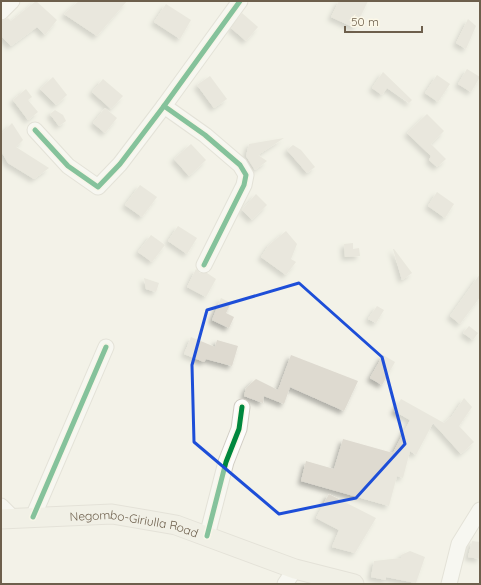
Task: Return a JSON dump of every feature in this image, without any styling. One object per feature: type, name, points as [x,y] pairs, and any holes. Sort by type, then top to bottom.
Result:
[{"type":"main road","name":"Negombo-Giriulla Road","points":[[5,514],[33,517],[112,514],[176,525],[207,536],[290,577],[354,584]]},
{"type":"street","points":[[1,12],[12,1]]},
{"type":"street","points":[[35,130],[68,166],[98,187],[120,164],[240,1]]},
{"type":"street","points":[[164,106],[205,135],[240,166],[246,175],[244,185],[204,265]]},
{"type":"street","points":[[33,517],[106,347]]},
{"type":"street","points":[[207,536],[226,462],[239,429],[242,407]]},
{"type":"street","points":[[449,584],[459,544],[480,510]]},
{"type":"highlighted area","points":[[299,283],[382,357],[405,444],[356,498],[279,514],[194,442],[192,365],[207,310]]},
{"type":"building","points":[[36,1],[57,20],[45,35],[37,27],[11,46],[1,36],[1,21],[8,18],[11,21]]},
{"type":"building","points":[[79,1],[127,1],[97,36],[64,14]]},
{"type":"building","points":[[339,1],[368,1],[355,28],[331,17]]},
{"type":"building","points":[[166,4],[191,20],[180,39],[154,22]]},
{"type":"building","points":[[242,13],[258,27],[246,41],[231,28]]},
{"type":"building","points":[[468,19],[476,26],[466,49],[456,43]]},
{"type":"building","points":[[467,69],[480,77],[471,92],[458,84]]},
{"type":"building","points":[[383,72],[412,100],[409,103],[387,88],[382,95],[372,88]]},
{"type":"building","points":[[437,75],[450,84],[438,102],[425,93]]},
{"type":"building","points":[[210,76],[227,99],[214,108],[197,85]]},
{"type":"building","points":[[53,77],[67,95],[56,105],[40,89]]},
{"type":"building","points":[[103,79],[123,96],[111,109],[92,92]]},
{"type":"building","points":[[26,89],[32,97],[28,100],[38,112],[28,120],[13,100]]},
{"type":"building","points":[[105,108],[117,118],[105,133],[93,123]]},
{"type":"building","points":[[55,110],[63,115],[66,121],[59,126],[50,114]]},
{"type":"building","points":[[427,114],[444,131],[431,144],[446,159],[437,167],[429,160],[431,156],[407,133]]},
{"type":"building","points":[[12,123],[23,140],[16,147],[49,168],[34,179],[8,163],[1,151],[1,134]]},
{"type":"building","points":[[284,138],[258,155],[267,161],[255,170],[246,156],[249,144]]},
{"type":"building","points":[[191,144],[206,160],[189,176],[174,159]]},
{"type":"building","points":[[293,145],[301,150],[315,167],[307,173],[287,150]]},
{"type":"building","points":[[140,185],[157,197],[142,217],[125,205]]},
{"type":"building","points":[[437,192],[454,204],[445,218],[428,206]]},
{"type":"building","points":[[256,194],[267,205],[252,220],[242,210]]},
{"type":"building","points":[[178,226],[197,238],[187,254],[168,241]]},
{"type":"building","points":[[286,231],[297,244],[291,259],[296,262],[286,275],[261,257],[269,245]]},
{"type":"building","points":[[151,235],[165,245],[152,262],[138,252]]},
{"type":"building","points":[[353,243],[353,249],[359,248],[360,256],[345,257],[344,244]]},
{"type":"building","points":[[393,249],[412,273],[402,280]]},
{"type":"building","points":[[196,269],[200,273],[207,273],[216,279],[206,297],[187,287]]},
{"type":"building","points":[[480,274],[480,297],[460,324],[450,316]]},
{"type":"building","points":[[144,278],[159,283],[156,292],[146,289]]},
{"type":"building","points":[[221,298],[231,303],[226,313],[234,317],[229,328],[212,320]]},
{"type":"building","points":[[377,306],[384,310],[376,323],[368,319]]},
{"type":"building","points":[[469,326],[478,333],[473,340],[463,333]]},
{"type":"building","points":[[191,337],[215,347],[217,340],[238,346],[232,366],[206,359],[204,362],[184,354]]},
{"type":"building","points":[[291,355],[358,381],[344,411],[290,387],[284,404],[264,396],[263,403],[244,396],[246,388],[256,379],[278,390]]},
{"type":"building","points":[[383,355],[395,362],[382,385],[370,378]]},
{"type":"building","points":[[464,398],[472,407],[459,426],[474,442],[461,454],[433,423],[416,455],[410,451],[403,478],[397,476],[389,506],[301,481],[306,461],[334,469],[343,439],[393,453],[410,420],[394,411],[401,399],[444,423],[452,416]]},
{"type":"building","points":[[329,494],[376,518],[355,553],[332,547],[339,530],[316,518]]},
{"type":"building","points":[[472,541],[480,542],[480,559],[468,557]]},
{"type":"building","points":[[410,551],[425,557],[416,583],[386,577],[386,580],[371,577],[374,561],[401,558],[401,555]]},
{"type":"cycle path","points":[[204,265],[244,185],[246,175],[240,165],[205,135],[164,106],[240,1]]},
{"type":"cycle path","points":[[35,130],[68,166],[98,187],[120,164],[164,106]]},
{"type":"cycle path","points":[[33,517],[106,347]]},
{"type":"cycle path","points":[[207,536],[226,462],[239,429],[242,407]]}]
